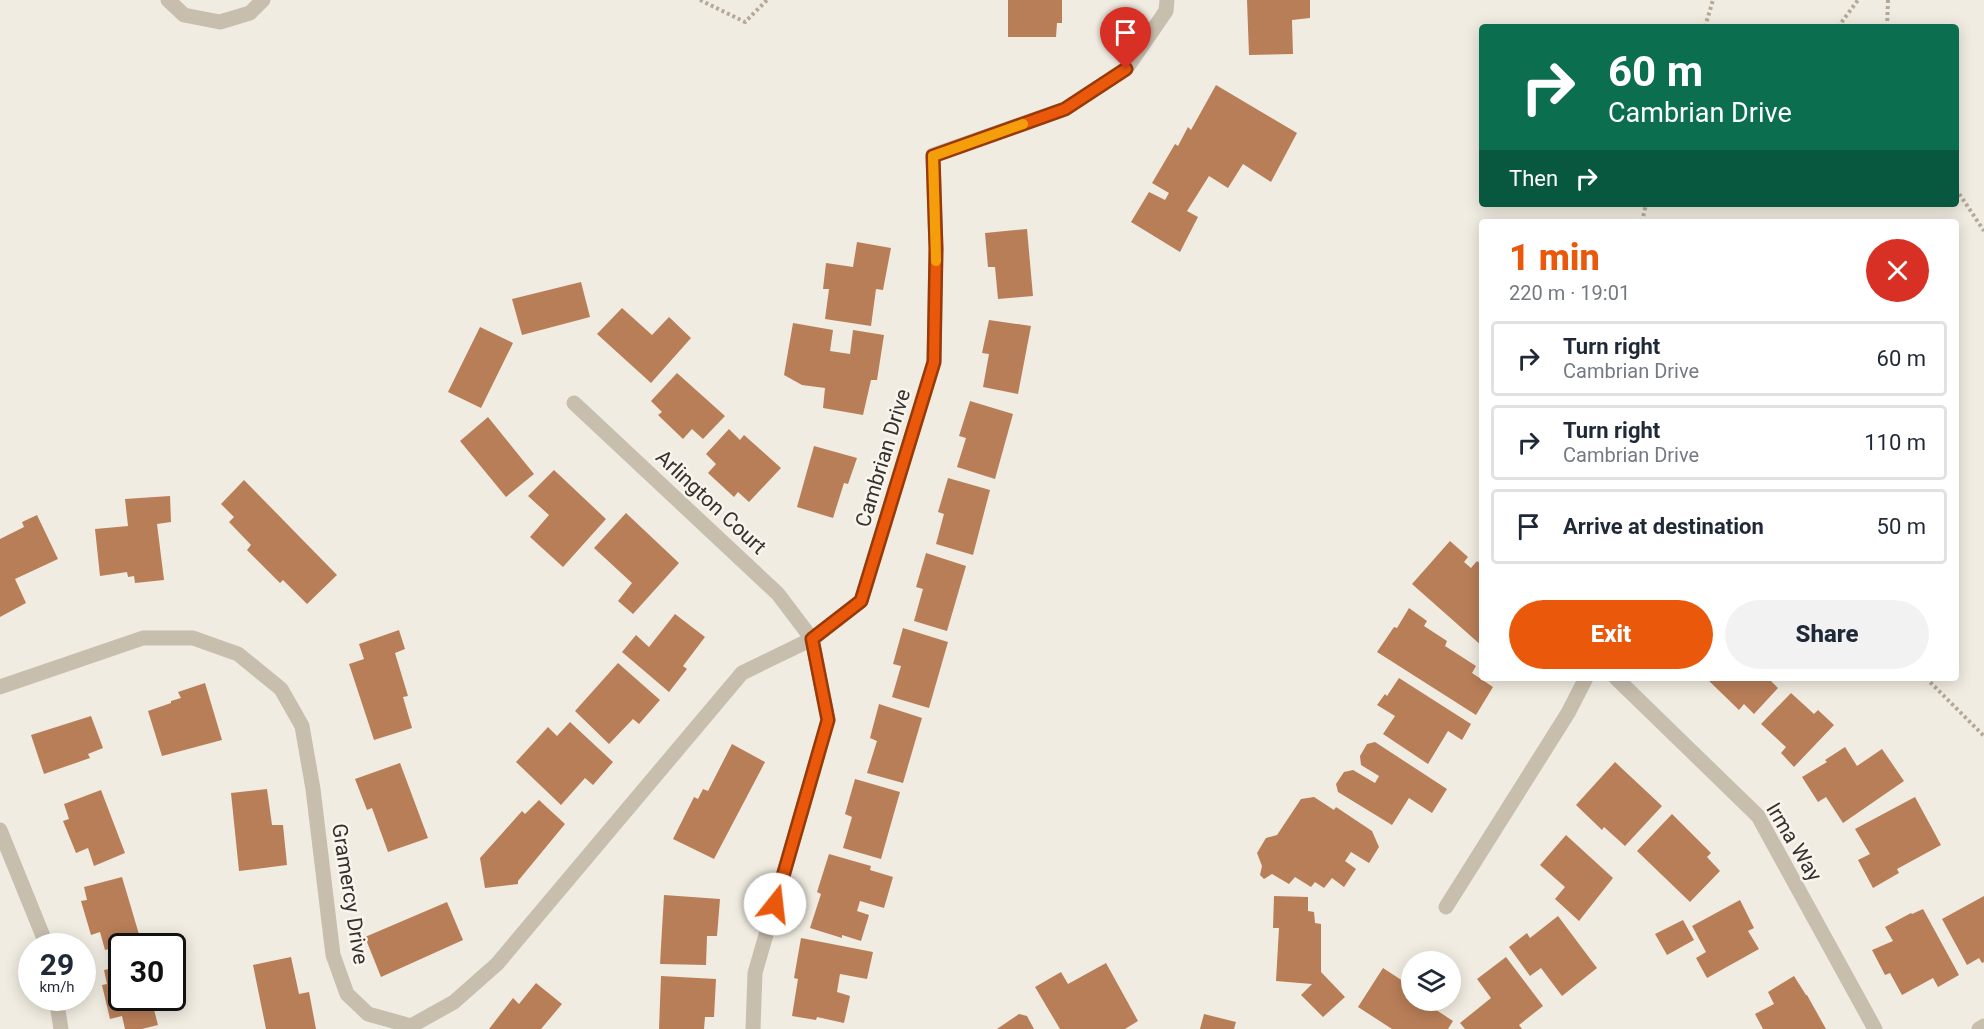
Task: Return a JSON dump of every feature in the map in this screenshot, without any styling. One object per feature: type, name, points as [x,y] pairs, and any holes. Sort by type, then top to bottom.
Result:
[{"type":"street","points":[[168,0],[184,15],[220,22],[250,13],[262,0]]},
{"type":"street","name":"Cambrian Drive","points":[[812,639],[861,601],[934,362],[936,249],[933,156],[1065,109],[1126,69],[1166,11],[1167,0]]},
{"type":"street","name":"Arlington Court","points":[[574,403],[778,594],[812,639]]},
{"type":"street","name":"Gramercy Drive","points":[[0,687],[143,638],[193,638],[238,654],[281,689],[303,726],[333,955],[347,994],[368,1014],[411,1026],[454,1002],[497,964],[742,673],[812,639]]},
{"type":"street","points":[[753,1029],[755,973],[828,720],[812,639]]},
{"type":"street","points":[[1446,907],[1568,713],[1584,681]]},
{"type":"street","name":"Irma Way","points":[[1619,681],[1758,816],[1875,1029]]},
{"type":"street","points":[[0,830],[42,933]]},
{"type":"street","points":[[58,1011],[61,1029]]},
{"type":"street","points":[[1979,1029],[1984,1026]]},
{"type":"path","points":[[700,0],[745,22],[767,0]]},
{"type":"path","points":[[1706,24],[1713,0]]},
{"type":"path","points":[[1840,24],[1858,0]]},
{"type":"path","points":[[1887,24],[1888,0]]},
{"type":"path","points":[[1959,194],[1984,231]]},
{"type":"path","points":[[1929,681],[1984,736]]},
{"type":"building","points":[[1008,0],[1062,0],[1062,23],[1057,23],[1056,37],[1008,37]]},
{"type":"building","points":[[1247,0],[1310,0],[1310,18],[1292,20],[1293,54],[1249,55]]},
{"type":"building","points":[[1216,85],[1297,133],[1271,182],[1243,164],[1228,188],[1209,176],[1187,211],[1198,217],[1180,252],[1131,222],[1149,192],[1165,200],[1169,193],[1152,183],[1175,144],[1178,146],[1188,127],[1191,130]]},
{"type":"building","points":[[1027,229],[1033,296],[998,299],[995,267],[988,267],[985,233]]},
{"type":"building","points":[[857,242],[891,248],[883,290],[876,289],[871,326],[825,319],[829,289],[823,289],[826,263],[853,267]]},
{"type":"building","points":[[581,282],[590,317],[522,335],[512,299]]},
{"type":"building","points":[[622,308],[652,335],[669,317],[691,338],[651,383],[597,334]]},
{"type":"building","points":[[989,320],[1031,326],[1018,394],[983,387],[989,354],[982,353]]},
{"type":"building","points":[[793,323],[833,330],[830,351],[850,354],[853,330],[884,335],[877,380],[871,380],[863,415],[823,408],[825,388],[802,385],[784,375]]},
{"type":"building","points":[[480,327],[513,343],[481,408],[448,392]]},
{"type":"building","points":[[677,373],[725,416],[703,439],[692,429],[683,439],[658,415],[662,412],[651,401]]},
{"type":"building","points":[[970,401],[1013,414],[995,479],[957,467],[966,438],[959,436]]},
{"type":"building","points":[[488,417],[534,474],[506,497],[460,441]]},
{"type":"building","points":[[729,429],[740,440],[744,435],[781,468],[749,502],[738,492],[734,497],[708,473],[716,464],[706,454]]},
{"type":"building","points":[[814,446],[857,458],[848,484],[844,483],[833,518],[797,507]]},
{"type":"building","points":[[554,470],[606,519],[563,567],[530,537],[549,515],[528,496]]},
{"type":"building","points":[[948,478],[990,490],[973,555],[936,544],[944,514],[938,512]]},
{"type":"building","points":[[244,480],[337,575],[307,604],[283,580],[280,583],[247,550],[251,545],[229,522],[234,517],[221,504]]},
{"type":"building","points":[[170,496],[171,522],[157,524],[164,580],[135,583],[134,576],[128,577],[127,572],[100,576],[95,529],[128,526],[125,499]]},
{"type":"building","points":[[626,513],[679,563],[633,614],[618,601],[632,583],[594,548]]},
{"type":"building","points":[[37,515],[58,559],[15,579],[26,603],[0,617],[0,539],[24,527],[22,522]]},
{"type":"building","points":[[1450,541],[1468,557],[1464,562],[1471,568],[1477,561],[1479,563],[1479,643],[1412,584]]},
{"type":"building","points":[[926,553],[966,566],[947,631],[914,621],[923,589],[916,587]]},
{"type":"building","points":[[1409,608],[1427,621],[1424,626],[1447,641],[1445,646],[1476,666],[1472,673],[1479,678],[1479,681],[1484,681],[1493,687],[1476,715],[1377,652],[1394,627],[1397,628]]},
{"type":"building","points":[[675,614],[705,637],[683,666],[687,669],[669,692],[622,652],[636,635],[649,647]]},
{"type":"building","points":[[903,628],[948,642],[929,708],[892,697],[901,666],[893,664]]},
{"type":"building","points":[[399,630],[405,649],[395,653],[408,696],[403,697],[412,728],[374,740],[349,664],[364,659],[359,644]]},
{"type":"building","points":[[618,663],[660,700],[639,724],[633,719],[609,744],[575,711]]},
{"type":"building","points":[[1399,678],[1471,724],[1462,740],[1448,731],[1428,764],[1383,734],[1395,716],[1377,705],[1385,694],[1387,696]]},
{"type":"building","points":[[1709,681],[1771,681],[1778,688],[1754,714],[1744,704],[1739,710]]},
{"type":"building","points":[[205,683],[222,740],[162,756],[148,711],[181,698],[178,692]]},
{"type":"building","points":[[1791,693],[1814,714],[1818,710],[1834,725],[1794,767],[1781,753],[1786,747],[1761,724]]},
{"type":"building","points":[[879,704],[922,718],[903,783],[867,773],[877,741],[870,738]]},
{"type":"building","points":[[91,716],[103,748],[88,754],[90,758],[44,774],[31,735]]},
{"type":"building","points":[[570,722],[613,762],[593,785],[585,778],[561,805],[516,762],[548,727],[557,736]]},
{"type":"building","points":[[1375,742],[1447,789],[1432,813],[1409,798],[1392,825],[1338,792],[1336,784],[1344,772],[1353,770],[1375,783],[1379,776],[1361,765],[1360,756],[1367,744]]},
{"type":"building","points":[[732,744],[765,762],[714,859],[673,839],[694,797],[698,799],[703,789],[708,791]]},
{"type":"building","points":[[1845,747],[1857,766],[1882,749],[1904,781],[1843,823],[1826,797],[1818,802],[1802,777],[1827,762],[1825,760]]},
{"type":"building","points":[[1615,762],[1662,806],[1625,846],[1604,827],[1602,830],[1576,805]]},
{"type":"building","points":[[400,763],[428,838],[388,852],[372,808],[367,810],[355,779]]},
{"type":"building","points":[[855,779],[900,792],[881,859],[843,848],[852,817],[845,814]]},
{"type":"building","points":[[267,789],[272,825],[283,825],[287,865],[239,871],[231,793]]},
{"type":"building","points":[[101,790],[125,853],[94,866],[88,848],[76,853],[63,821],[69,819],[64,804]]},
{"type":"building","points":[[1314,797],[1334,810],[1336,807],[1372,831],[1379,847],[1369,863],[1351,852],[1345,861],[1356,869],[1344,887],[1332,878],[1324,888],[1315,882],[1311,887],[1295,877],[1289,884],[1272,874],[1264,879],[1260,875],[1262,866],[1257,853],[1266,838],[1277,835],[1301,799]]},
{"type":"building","points":[[1915,797],[1941,845],[1897,869],[1899,873],[1873,888],[1858,860],[1870,854],[1855,829]]},
{"type":"building","points":[[539,800],[565,824],[518,881],[518,884],[485,888],[480,858],[522,811],[525,814]]},
{"type":"building","points":[[1672,814],[1711,853],[1707,857],[1720,871],[1690,902],[1637,851]]},
{"type":"building","points":[[1566,835],[1613,878],[1579,921],[1555,899],[1565,887],[1540,865]]},
{"type":"building","points":[[829,854],[871,866],[870,870],[893,877],[884,908],[860,901],[857,911],[869,915],[861,941],[810,928],[821,894],[817,892]]},
{"type":"building","points":[[122,877],[139,933],[108,933],[108,949],[105,950],[100,932],[90,933],[81,901],[87,900],[84,887]]},
{"type":"building","points":[[664,895],[720,899],[717,936],[707,936],[706,965],[660,964]]},
{"type":"building","points":[[1274,896],[1308,897],[1308,911],[1314,912],[1315,923],[1321,924],[1321,972],[1345,997],[1323,1017],[1301,995],[1312,984],[1276,981],[1279,928],[1273,928]]},
{"type":"building","points":[[1984,896],[1984,962],[1982,963],[1979,958],[1967,965],[1942,919]]},
{"type":"building","points":[[1740,900],[1754,928],[1748,931],[1759,949],[1707,978],[1696,958],[1706,952],[1692,926]]},
{"type":"building","points":[[447,902],[463,940],[381,977],[365,937]]},
{"type":"building","points":[[1923,909],[1959,975],[1938,987],[1933,978],[1902,995],[1890,973],[1885,975],[1872,950],[1893,941],[1885,927]]},
{"type":"building","points":[[1558,916],[1597,968],[1562,996],[1541,968],[1530,976],[1509,947],[1527,933],[1530,938]]},
{"type":"building","points":[[1683,920],[1694,940],[1667,955],[1655,934]]},
{"type":"building","points":[[801,938],[873,952],[867,979],[840,974],[837,992],[850,996],[844,1023],[817,1017],[816,1020],[792,1016],[798,979],[794,978]]},
{"type":"building","points":[[291,957],[299,994],[309,992],[316,1029],[266,1029],[253,965]]},
{"type":"building","points":[[1506,957],[1543,1006],[1519,1025],[1522,1029],[1465,1029],[1460,1023],[1491,998],[1477,979]]},
{"type":"building","points":[[1106,963],[1138,1021],[1125,1029],[1060,1029],[1035,987],[1061,972],[1068,984]]},
{"type":"building","points":[[1383,968],[1401,980],[1401,1011],[1438,1011],[1453,1021],[1448,1029],[1392,1029],[1358,1007]]},
{"type":"building","points":[[108,969],[108,1010],[102,985],[107,984],[104,970]]},
{"type":"building","points":[[661,976],[716,979],[714,1017],[705,1017],[704,1029],[659,1029]]},
{"type":"building","points":[[1794,976],[1826,1029],[1763,1029],[1755,1014],[1774,1004],[1768,992]]},
{"type":"building","points":[[536,983],[562,1004],[541,1029],[489,1029],[513,998],[519,1004]]},
{"type":"building","points":[[108,1011],[154,1011],[158,1025],[142,1029],[125,1029],[122,1016],[110,1019]]},
{"type":"building","points":[[1019,1014],[1027,1016],[1034,1029],[997,1029]]},
{"type":"building","points":[[1204,1014],[1236,1022],[1234,1029],[1200,1029]]},
{"type":"slow traffic","points":[[936,261],[933,156],[1023,124]]},
{"type":"route","points":[[775,904],[828,720],[812,639],[861,601],[934,362],[936,249],[933,156],[1065,109],[1126,69]]}]
